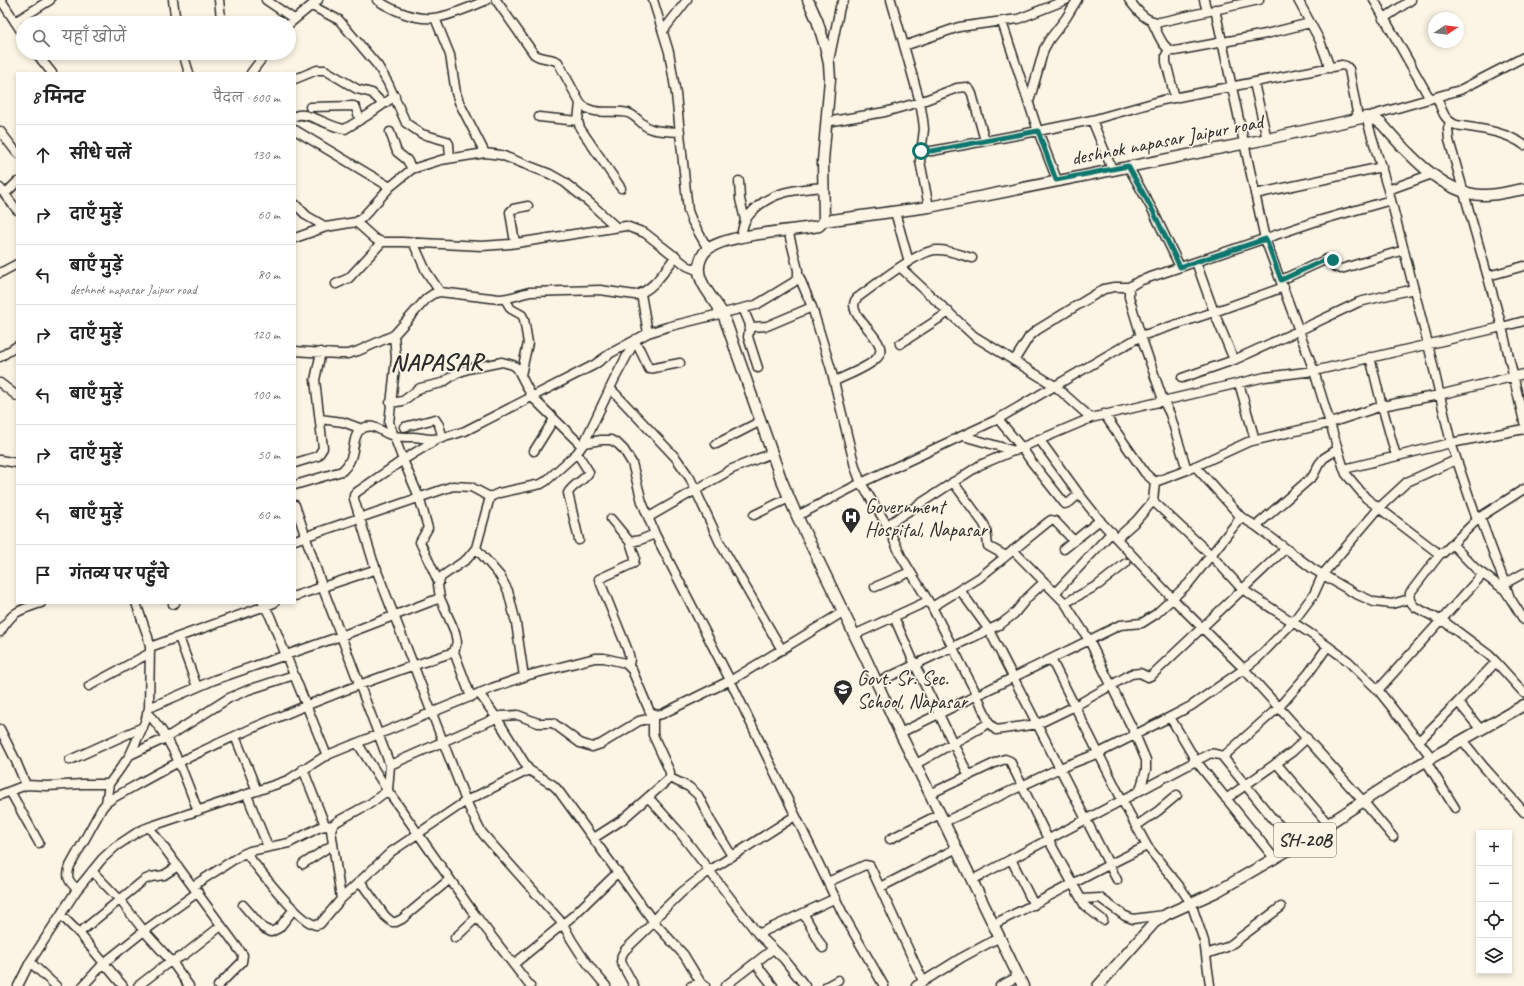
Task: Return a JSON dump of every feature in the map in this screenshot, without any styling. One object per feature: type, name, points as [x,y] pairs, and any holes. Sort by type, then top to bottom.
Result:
[{"type":"main road","points":[[808,0],[819,27],[829,64],[830,79],[823,161],[824,222]]},
{"type":"main road","points":[[1362,117],[1376,120],[1382,124],[1432,174],[1464,193],[1490,195],[1524,189]]},
{"type":"main road","name":"deshnok napasar Jaipur road","points":[[788,230],[819,226],[824,222],[929,207],[1056,180],[1267,139],[1362,117]]},
{"type":"main road","points":[[788,230],[716,244],[708,248],[701,259],[699,271],[703,283],[722,312],[734,342],[760,421],[797,516],[900,733],[1023,986]]},
{"type":"main road","name":"SH-20B","points":[[1098,986],[1154,923],[1167,914],[1218,891],[1329,825],[1363,801],[1462,740],[1524,706]]},
{"type":"street","points":[[25,16],[50,0]]},
{"type":"street","points":[[173,0],[175,16]]},
{"type":"street","points":[[219,0],[221,16]]},
{"type":"street","points":[[266,0],[286,16]]},
{"type":"street","points":[[377,0],[400,12],[428,18],[435,18],[486,0]]},
{"type":"street","points":[[496,0],[534,54],[542,59],[554,59],[558,62],[584,108],[627,113],[634,116],[651,129],[680,132]]},
{"type":"street","points":[[653,0],[664,31],[672,67],[688,211],[692,221],[708,248]]},
{"type":"street","points":[[664,31],[687,0]]},
{"type":"street","points":[[891,0],[920,102],[924,129],[921,151],[922,169],[929,207]]},
{"type":"street","points":[[904,46],[959,27],[1018,19],[1066,0]]},
{"type":"street","points":[[1029,102],[1044,49],[1077,0]]},
{"type":"street","points":[[1129,0],[1142,16],[1152,22],[1160,22],[1259,0]]},
{"type":"street","points":[[1204,0],[1211,10],[1223,42],[1266,239],[1314,371],[1346,474],[1366,498],[1440,554]]},
{"type":"street","points":[[1298,0],[1320,41],[1330,68]]},
{"type":"street","points":[[1374,0],[1383,18],[1444,117],[1450,122],[1456,124],[1501,133],[1518,140],[1524,145]]},
{"type":"street","points":[[1383,18],[1411,0]]},
{"type":"street","points":[[829,64],[842,1]]},
{"type":"street","points":[[2,3],[15,22]]},
{"type":"street","points":[[296,18],[315,3],[344,25],[383,73],[406,123],[422,134],[447,141],[449,144],[450,158]]},
{"type":"street","points":[[435,18],[450,55],[456,94],[459,102],[486,153]]},
{"type":"street","points":[[1002,22],[1056,180]]},
{"type":"street","points":[[1152,22],[1165,48],[1175,51],[1310,23]]},
{"type":"street","points":[[1170,50],[1166,55],[1166,62],[1175,98]]},
{"type":"street","points":[[1362,117],[1460,90],[1524,57]]},
{"type":"street","points":[[42,60],[51,72]]},
{"type":"street","points":[[185,60],[189,72]]},
{"type":"street","points":[[252,72],[261,60]]},
{"type":"street","points":[[921,151],[932,151],[985,142],[1092,120],[1163,100],[1342,65],[1346,66],[1349,69],[1362,117],[1382,167],[1428,344],[1439,395],[1456,460],[1510,596],[1524,620]]},
{"type":"street","points":[[296,79],[317,70],[325,70],[357,89],[372,93],[383,104]]},
{"type":"street","points":[[1254,83],[1267,139]]},
{"type":"street","points":[[826,122],[876,114],[920,102],[958,88],[966,87],[972,94],[985,142]]},
{"type":"street","points":[[296,116],[302,114],[342,129],[360,120],[394,96]]},
{"type":"street","points":[[580,103],[578,121],[583,134],[621,188]]},
{"type":"street","points":[[310,107],[354,106],[360,120]]},
{"type":"street","points":[[539,117],[578,121]]},
{"type":"street","points":[[1092,120],[1112,170]]},
{"type":"street","points":[[1450,122],[1448,129],[1449,140],[1502,327],[1524,422]]},
{"type":"street","points":[[0,131],[16,152]]},
{"type":"street","points":[[296,131],[390,187]]},
{"type":"street","points":[[390,132],[397,152],[406,160],[412,170]]},
{"type":"street","points":[[296,238],[326,227],[356,222],[362,218],[390,187],[412,170],[450,158],[486,153],[501,155],[550,174],[564,182],[616,227]]},
{"type":"street","points":[[1128,166],[1153,211],[1180,267]]},
{"type":"street","points":[[1255,194],[1382,167]]},
{"type":"street","points":[[1388,190],[1432,174]]},
{"type":"street","points":[[739,181],[740,199],[745,220]]},
{"type":"street","points":[[16,183],[3,191],[16,209]]},
{"type":"street","points":[[741,238],[742,226],[749,214],[767,199],[775,195],[823,187]]},
{"type":"street","points":[[1014,361],[1029,337],[1037,330],[1104,289],[1129,287],[1139,281],[1314,222],[1391,200]]},
{"type":"street","points":[[296,205],[307,216],[326,227]]},
{"type":"street","points":[[515,243],[510,212],[513,209],[528,206]]},
{"type":"street","points":[[895,212],[910,262]]},
{"type":"street","points":[[356,222],[375,239],[382,242],[413,242],[482,246],[515,243],[616,227],[630,227],[645,233],[687,266],[699,271]]},
{"type":"street","points":[[788,230],[798,274],[812,307],[835,381],[855,467],[861,483],[887,525],[901,556],[930,604],[977,695],[989,724],[996,730],[1038,724],[1075,706],[1135,673],[1148,677],[1152,675],[1285,549]]},
{"type":"street","points":[[336,284],[354,273],[364,260],[382,242]]},
{"type":"street","points":[[413,242],[426,272],[440,292]]},
{"type":"street","points":[[835,381],[870,364],[877,359],[881,353],[877,341],[856,314],[854,301],[900,267],[926,252],[946,250],[972,258]]},
{"type":"street","points":[[797,516],[861,483],[998,420],[1141,336],[1214,312],[1282,283],[1327,259],[1333,260],[1335,267],[1340,269],[1404,250]]},
{"type":"street","points":[[296,351],[348,354],[358,351],[394,335],[427,298],[440,292],[505,299],[530,292],[600,290],[635,295],[641,294],[652,286],[676,256]]},
{"type":"street","points":[[1196,262],[1214,312],[1234,360]]},
{"type":"street","points":[[2,269],[16,264]]},
{"type":"street","points":[[1488,276],[1524,266]]},
{"type":"street","points":[[900,267],[974,336],[1055,386],[1091,418]]},
{"type":"street","points":[[606,986],[584,959],[563,924],[479,828],[466,801],[376,569],[354,495],[356,492],[403,460],[441,438],[464,431],[532,397],[594,364],[610,353],[648,334],[667,327],[722,312],[756,305],[794,282],[798,274]]},
{"type":"street","points":[[1129,287],[1129,297],[1141,336],[1163,400],[1191,468],[1241,517],[1256,526],[1313,569],[1354,593],[1374,602],[1392,604],[1409,599]]},
{"type":"street","points":[[1182,378],[1234,360],[1359,302],[1414,289]]},
{"type":"street","points":[[641,294],[648,334]]},
{"type":"street","points":[[505,299],[511,308],[522,315],[524,319],[528,343],[521,375]]},
{"type":"street","points":[[750,327],[767,326],[812,307]]},
{"type":"street","points":[[743,308],[750,327],[748,337],[758,368]]},
{"type":"street","points":[[900,344],[949,312]]},
{"type":"street","points":[[887,525],[980,465],[1091,418],[1265,377],[1314,371],[1524,321]]},
{"type":"street","points":[[394,335],[396,358],[388,419],[393,436],[419,497],[428,528],[420,538],[420,544],[438,581],[440,598],[457,637],[454,652],[471,697]]},
{"type":"street","points":[[636,340],[649,369],[680,363]]},
{"type":"street","points":[[490,497],[499,493],[541,484],[581,447],[636,340]]},
{"type":"street","points":[[0,357],[16,347]]},
{"type":"street","points":[[296,463],[318,456],[322,452],[323,441],[315,380],[321,352]]},
{"type":"street","points":[[1370,357],[1396,456]]},
{"type":"street","points":[[390,403],[403,401],[420,388],[442,382],[457,372],[502,362],[513,365],[521,375],[532,397],[581,447],[589,472],[573,486],[568,493],[579,540]]},
{"type":"street","points":[[1155,482],[1255,440],[1330,423],[1382,406],[1439,395],[1524,374]]},
{"type":"street","points":[[0,383],[16,395]]},
{"type":"street","points":[[1239,383],[1255,440]]},
{"type":"street","points":[[610,388],[676,458],[690,478],[720,543],[782,650]]},
{"type":"street","points":[[1104,414],[1145,473],[1155,482]]},
{"type":"street","points":[[534,451],[554,419]]},
{"type":"street","points":[[320,420],[343,422],[362,429]]},
{"type":"street","points":[[404,427],[435,420],[440,425],[441,438]]},
{"type":"street","points":[[998,420],[1018,449],[1031,461],[1065,504],[1070,502],[1079,494]]},
{"type":"street","points":[[716,444],[760,421]]},
{"type":"street","points":[[296,485],[342,471],[352,458],[357,433],[367,426],[377,427],[393,436],[441,438]]},
{"type":"street","points":[[1344,469],[1451,443],[1524,428]]},
{"type":"street","points":[[963,436],[1018,449]]},
{"type":"street","points":[[1039,439],[1100,520],[1173,599],[1244,669],[1363,801],[1393,837]]},
{"type":"street","points":[[581,447],[607,440],[618,444],[624,450],[632,463],[638,490],[655,534],[730,680],[836,898],[884,986]]},
{"type":"street","points":[[1256,526],[1313,476],[1324,458],[1338,449]]},
{"type":"street","points":[[649,517],[732,470],[772,453]]},
{"type":"street","points":[[0,460],[16,463]]},
{"type":"street","points":[[890,839],[1022,787],[1060,768],[1099,753],[1191,706],[1258,658],[1292,622],[1314,594],[1323,574],[1379,508],[1407,482],[1456,460]]},
{"type":"street","points":[[953,482],[984,524],[988,546],[1006,556]]},
{"type":"street","points":[[1055,593],[1114,535],[1136,521],[1153,501],[1155,482]]},
{"type":"street","points":[[296,540],[444,488],[471,486],[490,497]]},
{"type":"street","points":[[1524,489],[1479,518],[1440,554],[1410,592],[1409,599],[1415,607],[1441,620],[1496,662],[1524,693]]},
{"type":"street","points":[[438,581],[467,559],[476,548],[490,497]]},
{"type":"street","points":[[754,515],[789,498]]},
{"type":"street","points":[[1153,501],[1211,555],[1242,589],[1328,646],[1348,661],[1378,690],[1418,741],[1455,808]]},
{"type":"street","points":[[83,986],[104,963],[232,860],[246,853],[295,840],[338,821],[371,803],[388,790],[390,765],[322,586],[296,508]]},
{"type":"street","points":[[900,733],[1120,625],[1138,624],[1146,621],[1173,599],[1189,583],[1241,517]]},
{"type":"street","points":[[611,519],[630,542],[636,557],[634,563],[599,579],[628,651],[630,659],[629,665]]},
{"type":"street","points":[[854,635],[960,590],[979,578],[1051,520],[1055,521],[1074,541]]},
{"type":"street","points":[[1064,549],[1100,520]]},
{"type":"street","points":[[630,542],[655,534]]},
{"type":"street","points":[[1452,544],[1482,575],[1500,586],[1510,596]]},
{"type":"street","points":[[476,548],[500,576],[508,591],[516,623],[524,677]]},
{"type":"street","points":[[1013,550],[1065,603],[1089,640],[1135,734],[1146,764],[1140,790]]},
{"type":"street","points":[[1065,603],[1098,585],[1126,563]]},
{"type":"street","points":[[296,596],[376,569]]},
{"type":"street","points":[[875,587],[910,572]]},
{"type":"street","points":[[1506,583],[1524,573]]},
{"type":"street","points":[[1378,690],[1482,575]]},
{"type":"street","points":[[876,682],[1002,624],[1014,614],[1025,600],[1044,582]]},
{"type":"street","points":[[960,590],[989,630],[1117,880]]},
{"type":"street","points":[[148,711],[197,687],[341,636],[440,598]]},
{"type":"street","points":[[0,632],[12,615],[18,611],[38,604]]},
{"type":"street","points":[[78,888],[68,880],[70,866],[106,803],[109,784],[130,755],[143,727],[148,711],[150,650],[148,637],[136,604]]},
{"type":"street","points":[[89,686],[150,650],[179,637],[264,605],[270,616],[327,756]]},
{"type":"street","points":[[390,765],[496,717],[507,715],[518,715],[538,724],[553,723],[580,743],[592,747],[601,744],[639,721],[662,714],[730,680],[843,612]]},
{"type":"street","points":[[894,617],[915,665],[970,776]]},
{"type":"street","points":[[179,637],[197,687]]},
{"type":"street","points":[[1222,756],[1279,707],[1308,674],[1328,646]]},
{"type":"street","points":[[106,803],[178,763],[269,720],[359,685],[454,652]]},
{"type":"street","points":[[18,986],[30,962],[78,888],[102,859],[115,847],[139,831],[288,780],[303,769],[327,756],[479,693],[524,677],[595,658],[604,658],[629,665],[632,670],[647,706],[653,716],[653,735],[670,772],[670,778],[622,820],[594,838]]},
{"type":"street","points":[[1051,659],[1122,800],[1147,846],[1191,903],[1204,942],[1210,985]]},
{"type":"street","points":[[1418,741],[1496,662]]},
{"type":"street","points":[[130,755],[166,738],[229,698],[248,690],[294,675]]},
{"type":"street","points":[[479,693],[529,770],[555,787],[594,838],[653,921],[684,956],[703,984],[691,986]]},
{"type":"street","points":[[1458,702],[1482,730]]},
{"type":"street","points":[[148,711],[166,738],[198,811]]},
{"type":"street","points":[[1170,717],[1196,761],[1274,858]]},
{"type":"street","points":[[916,764],[989,724]]},
{"type":"street","points":[[70,760],[143,727]]},
{"type":"street","points":[[0,729],[16,759],[26,785]]},
{"type":"street","points":[[235,736],[257,791]]},
{"type":"street","points":[[1226,800],[1307,738]]},
{"type":"street","points":[[1462,740],[1524,812]]},
{"type":"street","points":[[358,744],[388,790],[477,917],[530,986]]},
{"type":"street","points":[[972,880],[1212,753],[1222,756],[1273,819],[1298,844]]},
{"type":"street","points":[[930,794],[997,762],[1007,760],[1011,763],[1048,839],[1081,898],[1087,908],[1103,920]]},
{"type":"street","points":[[1276,763],[1329,825]]},
{"type":"street","points":[[303,769],[331,830],[341,898]]},
{"type":"street","points":[[246,853],[275,891],[307,921],[316,926],[320,924],[341,898],[391,852],[466,801],[529,770]]},
{"type":"street","points":[[670,778],[689,787],[698,795],[712,823],[732,856]]},
{"type":"street","points":[[0,795],[26,785],[47,786],[109,784]]},
{"type":"street","points":[[10,791],[39,843]]},
{"type":"street","points":[[247,795],[268,847]]},
{"type":"street","points":[[1136,826],[1158,811],[1176,795]]},
{"type":"street","points":[[648,797],[681,834],[758,934],[786,962],[805,986]]},
{"type":"street","points":[[634,986],[623,967],[620,958],[625,950],[646,930],[661,911],[709,871],[795,816]]},
{"type":"street","points":[[149,827],[243,955],[244,959],[242,962],[218,986]]},
{"type":"street","points":[[303,864],[332,845]]},
{"type":"street","points":[[994,924],[1034,905],[1109,864],[1147,846]]},
{"type":"street","points":[[881,887],[957,848]]},
{"type":"street","points":[[1011,859],[1034,905]]},
{"type":"street","points":[[828,882],[868,864],[870,866],[881,887],[920,984],[961,958],[1000,937]]},
{"type":"street","points":[[79,933],[144,880],[151,877],[164,875],[178,866]]},
{"type":"street","points":[[92,871],[120,900],[144,931],[172,962],[189,986]]},
{"type":"street","points":[[514,964],[563,924],[618,872]]},
{"type":"street","points":[[360,881],[385,916],[392,922],[396,922],[402,919],[450,879]]},
{"type":"street","points":[[758,934],[836,898]]},
{"type":"street","points":[[1081,898],[1100,898],[1133,920],[1167,914]]},
{"type":"street","points":[[243,906],[267,932],[271,932],[279,928],[294,909]]},
{"type":"street","points":[[1206,954],[1227,947],[1281,907]]},
{"type":"street","points":[[803,913],[823,948]]},
{"type":"street","points":[[61,915],[79,933],[123,986]]},
{"type":"street","points":[[455,938],[477,917]]},
{"type":"street","points":[[138,986],[164,965],[184,955],[221,926]]},
{"type":"street","points":[[719,986],[725,986],[773,949]]},
{"type":"street","points":[[30,962],[56,986]]},
{"type":"street","points":[[755,963],[773,986]]},
{"type":"street","points":[[1000,986],[1019,976]]},
{"type":"street","points":[[827,986],[838,980]]},
{"type":"place","name":"Government Hospital, Napasar","points":[[851,534]]},
{"type":"place","name":"Govt. Sr. Sec. School, Napasar","points":[[843,706]]},
{"type":"district","name":"NAPASAR","points":[[437,362]]},
{"type":"route","points":[[921,151],[932,151],[985,142],[1038,131],[1056,180],[1128,166],[1153,211],[1180,267],[1266,239],[1281,280],[1327,259],[1333,260]]}]
